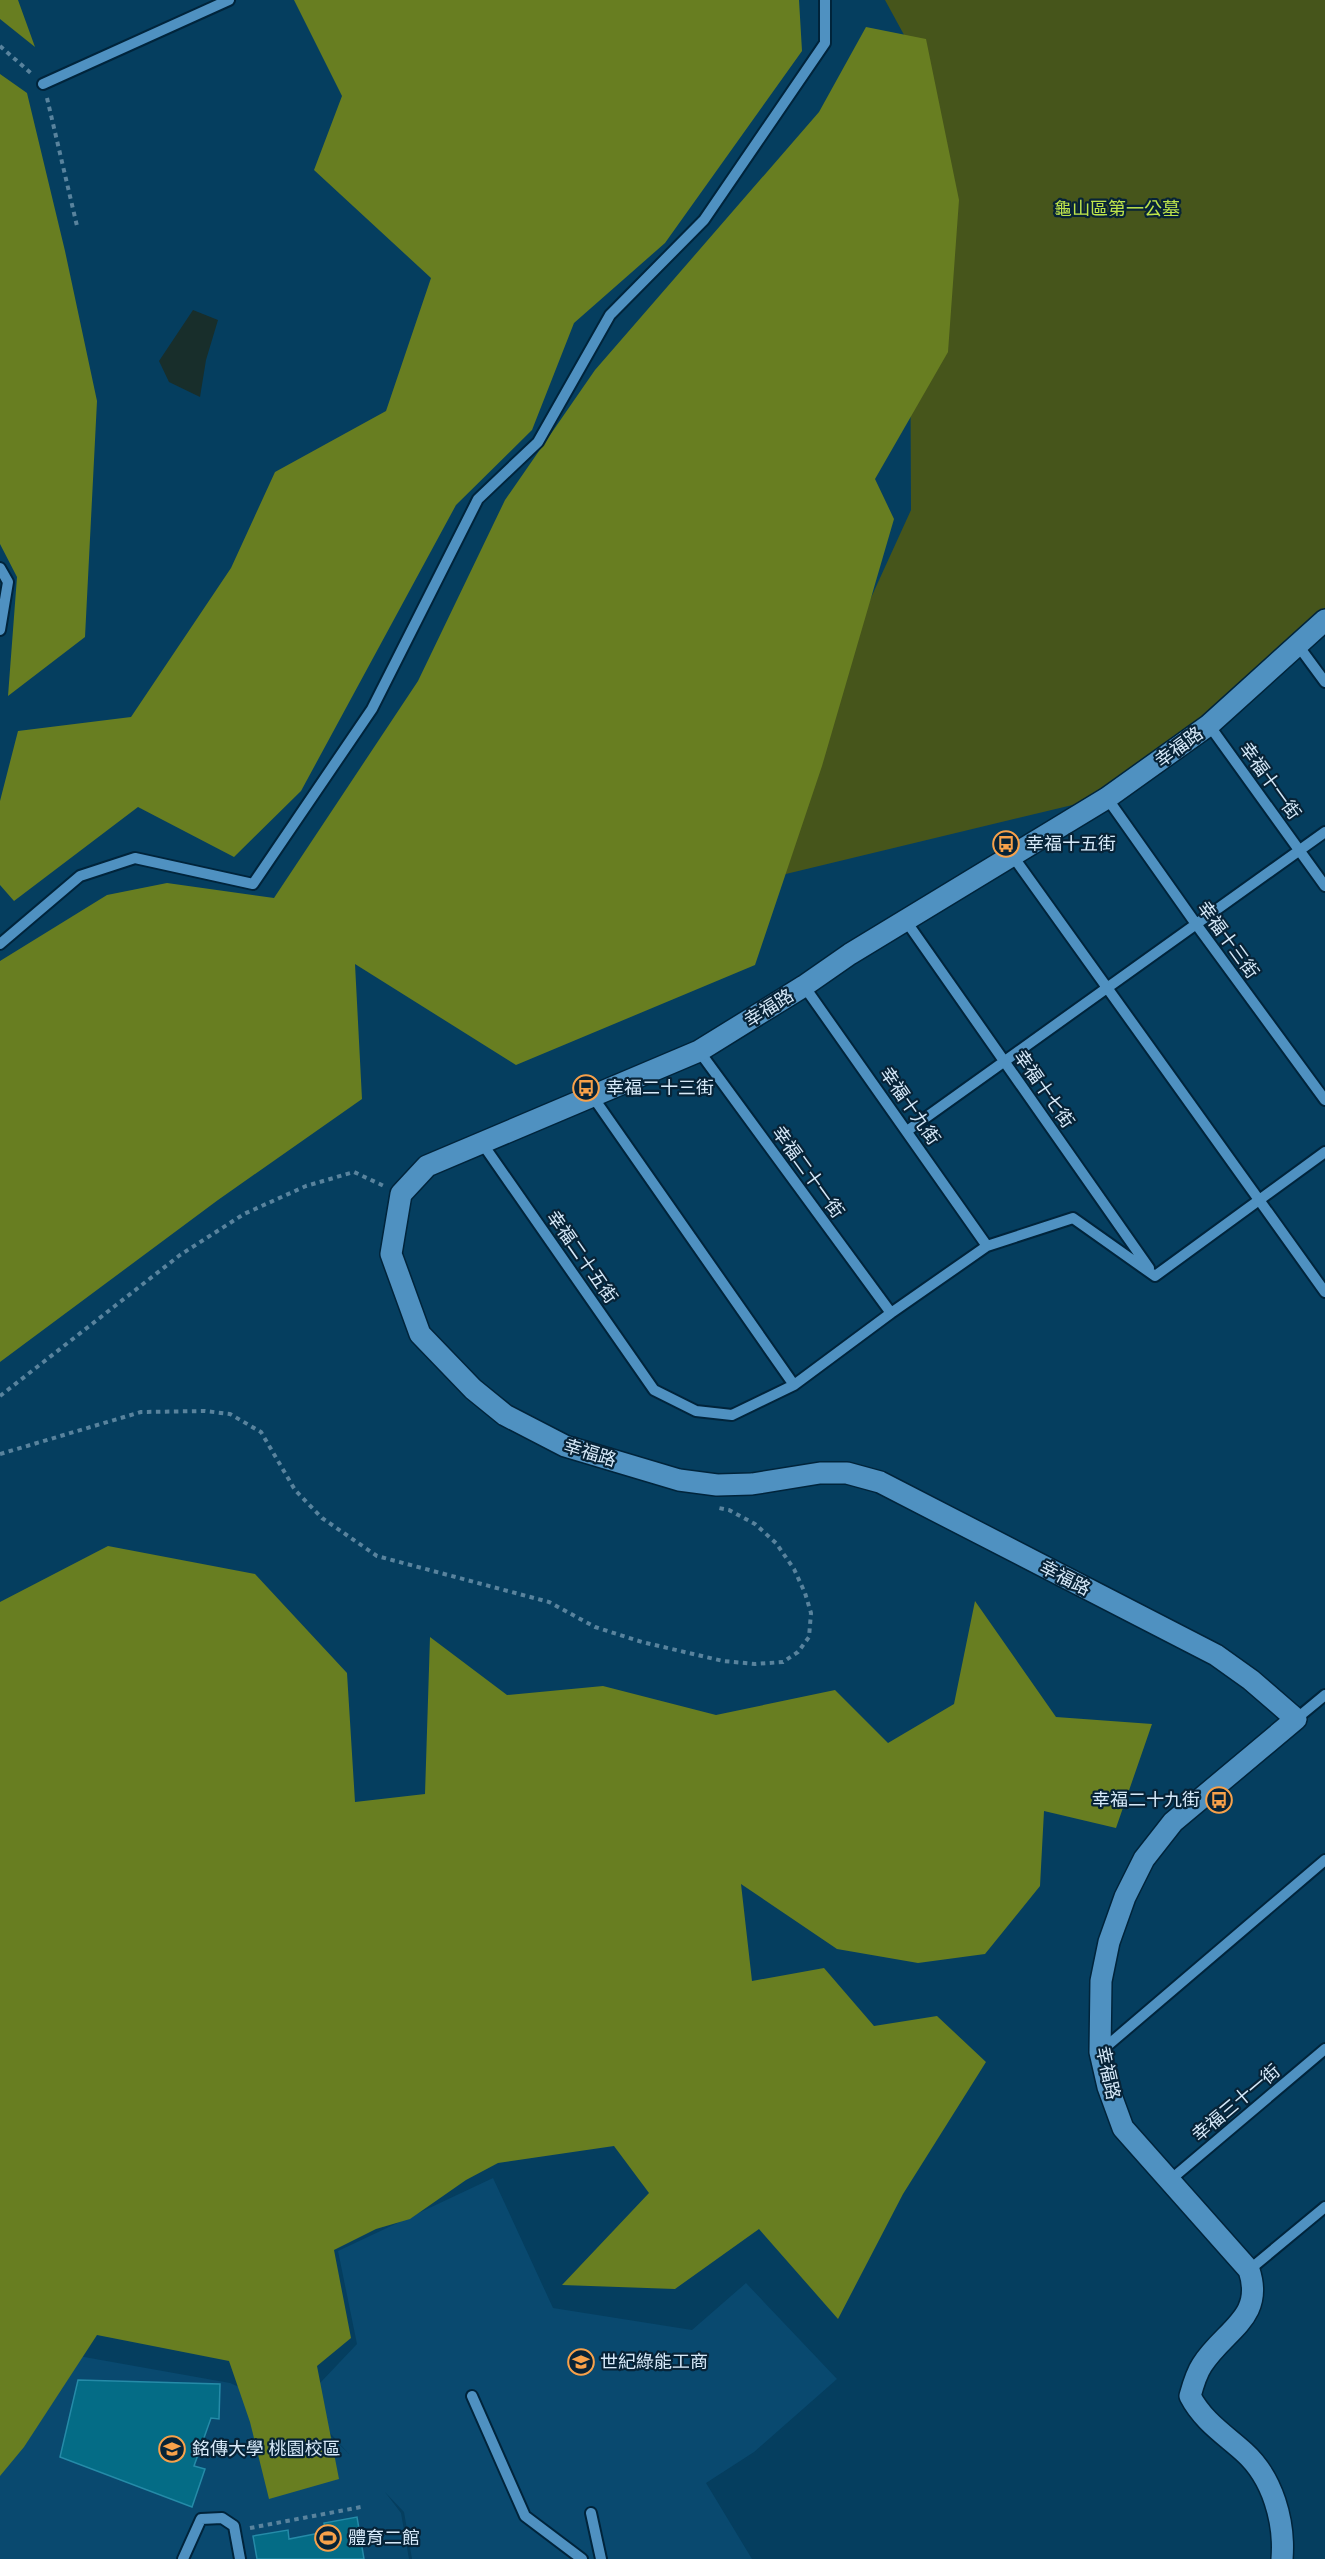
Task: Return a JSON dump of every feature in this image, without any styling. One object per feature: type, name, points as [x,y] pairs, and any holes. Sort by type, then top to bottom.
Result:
[{"type":"street","name":"幸福路","points":[[1249,2270],[1123,2128],[1108,2087],[1100,2052],[1101,1981],[1109,1942],[1125,1897],[1144,1859],[1173,1822],[1296,1719],[1251,1680],[1216,1655],[880,1482],[847,1473],[820,1473],[752,1485],[717,1485],[679,1480],[565,1446],[505,1414],[473,1389],[420,1334],[391,1254],[401,1194],[427,1166],[699,1051],[804,986],[850,954],[1107,798],[1209,725],[1325,620]]},
{"type":"street","points":[[1249,2270],[1254,2286],[1252,2301],[1242,2319],[1202,2364],[1194,2380],[1190,2396],[1204,2418],[1246,2454],[1269,2484],[1283,2544],[1282,2559]]},
{"type":"lane","points":[[43,84],[229,0]]},
{"type":"lane","points":[[0,944],[80,876],[135,858],[254,884],[372,709],[478,499],[538,442],[610,315],[705,220],[825,43],[825,0]]},
{"type":"lane","points":[[0,568],[8,582],[0,630]]},
{"type":"lane","points":[[1297,644],[1325,682]]},
{"type":"lane","name":"幸福十一街","points":[[1209,725],[1325,886]]},
{"type":"lane","name":"幸福十三街","points":[[1107,798],[1325,1100]]},
{"type":"lane","points":[[907,1131],[1325,832]]},
{"type":"lane","points":[[1012,855],[1325,1292]]},
{"type":"lane","name":"幸福十七街","points":[[906,921],[1155,1276]]},
{"type":"lane","name":"幸福十九街","points":[[804,986],[987,1246]]},
{"type":"lane","name":"幸福二十一街","points":[[699,1051],[891,1313]]},
{"type":"lane","points":[[593,1097],[794,1385],[987,1246],[1073,1218],[1155,1276],[1325,1152]]},
{"type":"lane","name":"幸福二十五街","points":[[482,1143],[654,1390],[696,1411],[732,1415],[794,1385]]},
{"type":"lane","points":[[1296,1719],[1325,1695]]},
{"type":"lane","points":[[1100,2052],[1325,1860]]},
{"type":"lane","name":"幸福三十一街","points":[[1168,2181],[1325,2049]]},
{"type":"lane","points":[[1249,2270],[1325,2207]]},
{"type":"lane","points":[[472,2396],[525,2516],[582,2559]]},
{"type":"lane","points":[[591,2512],[601,2559]]},
{"type":"lane","points":[[183,2559],[201,2519],[222,2518],[234,2526],[240,2559]]},
{"type":"path","points":[[0,46],[43,84],[77,226]]},
{"type":"path","points":[[0,1396],[6,1389],[64,1347],[180,1255],[244,1214],[306,1186],[354,1172],[401,1194]]},
{"type":"path","points":[[0,1454],[141,1412],[205,1411],[230,1414],[261,1432],[295,1490],[322,1518],[378,1556],[549,1602],[595,1627],[642,1642],[723,1661],[755,1664],[783,1662],[798,1652],[809,1637],[811,1613],[805,1593],[794,1569],[776,1544],[754,1524],[729,1510],[712,1506]]},
{"type":"path","points":[[235,2530],[361,2507]]},
{"type":"shaded area","points":[[193,310],[218,320],[206,360],[200,397],[169,382],[159,361]]},
{"type":"shaded area","name":"世紀綠能工商","points":[[493,2178],[553,2308],[692,2330],[746,2283],[837,2379],[754,2452],[706,2483],[752,2559],[412,2559],[404,2512],[385,2492],[401,2513],[409,2559],[0,2559],[0,2342],[230,2383],[315,2421],[349,2454],[302,2402],[357,2344],[338,2251]]},
{"type":"green space","points":[[0,0],[18,0],[35,47],[0,19]]},
{"type":"green space","points":[[294,0],[799,0],[802,51],[665,243],[574,323],[532,430],[456,505],[301,791],[234,857],[138,807],[14,901],[0,885],[0,801],[18,731],[131,717],[231,568],[275,472],[386,411],[431,278],[314,170],[342,96]]},
{"type":"green space","name":"龜山區第一公墓","points":[[885,0],[1325,0],[1325,608],[1202,719],[1085,802],[740,885],[911,510],[909,44]]},
{"type":"green space","points":[[866,27],[926,39],[959,200],[948,352],[875,479],[894,519],[822,766],[755,965],[516,1065],[355,964],[362,1099],[218,1200],[0,1362],[0,961],[107,895],[167,883],[274,898],[418,681],[505,500],[595,370],[819,112]]},
{"type":"green space","points":[[0,74],[27,93],[65,251],[97,401],[85,637],[8,696],[17,577],[0,544]]},
{"type":"green space","points":[[108,1546],[255,1574],[347,1673],[355,1802],[425,1794],[430,1637],[507,1695],[603,1686],[716,1715],[835,1690],[888,1743],[954,1704],[975,1601],[1056,1717],[1152,1724],[1116,1828],[1044,1811],[1040,1886],[985,1954],[918,1963],[837,1949],[741,1884],[752,1981],[824,1968],[874,2026],[937,2016],[986,2062],[903,2194],[838,2319],[759,2229],[675,2289],[562,2285],[649,2193],[614,2146],[498,2163],[466,2180],[410,2219],[376,2229],[334,2250],[351,2338],[317,2366],[339,2479],[269,2499],[250,2422],[229,2361],[97,2335],[24,2447],[0,2476],[0,1602]]},
{"type":"building","points":[[78,2380],[220,2384],[219,2419],[211,2418],[194,2466],[205,2469],[192,2507],[60,2457]]},
{"type":"building","name":"體育二館","points":[[357,2517],[364,2559],[257,2559],[253,2536],[288,2530],[289,2539],[325,2532],[324,2523]]},
{"type":"place","name":"幸福十五街","points":[[1006,844]]},
{"type":"place","name":"幸福二十三街","points":[[586,1088]]},
{"type":"place","name":"幸福二十九街","points":[[1219,1800]]},
{"type":"place","name":"世紀綠能工商","points":[[581,2362]]},
{"type":"place","name":"銘傳大學 桃園校區","points":[[172,2449]]},
{"type":"place","name":"體育二館","points":[[328,2538]]}]
